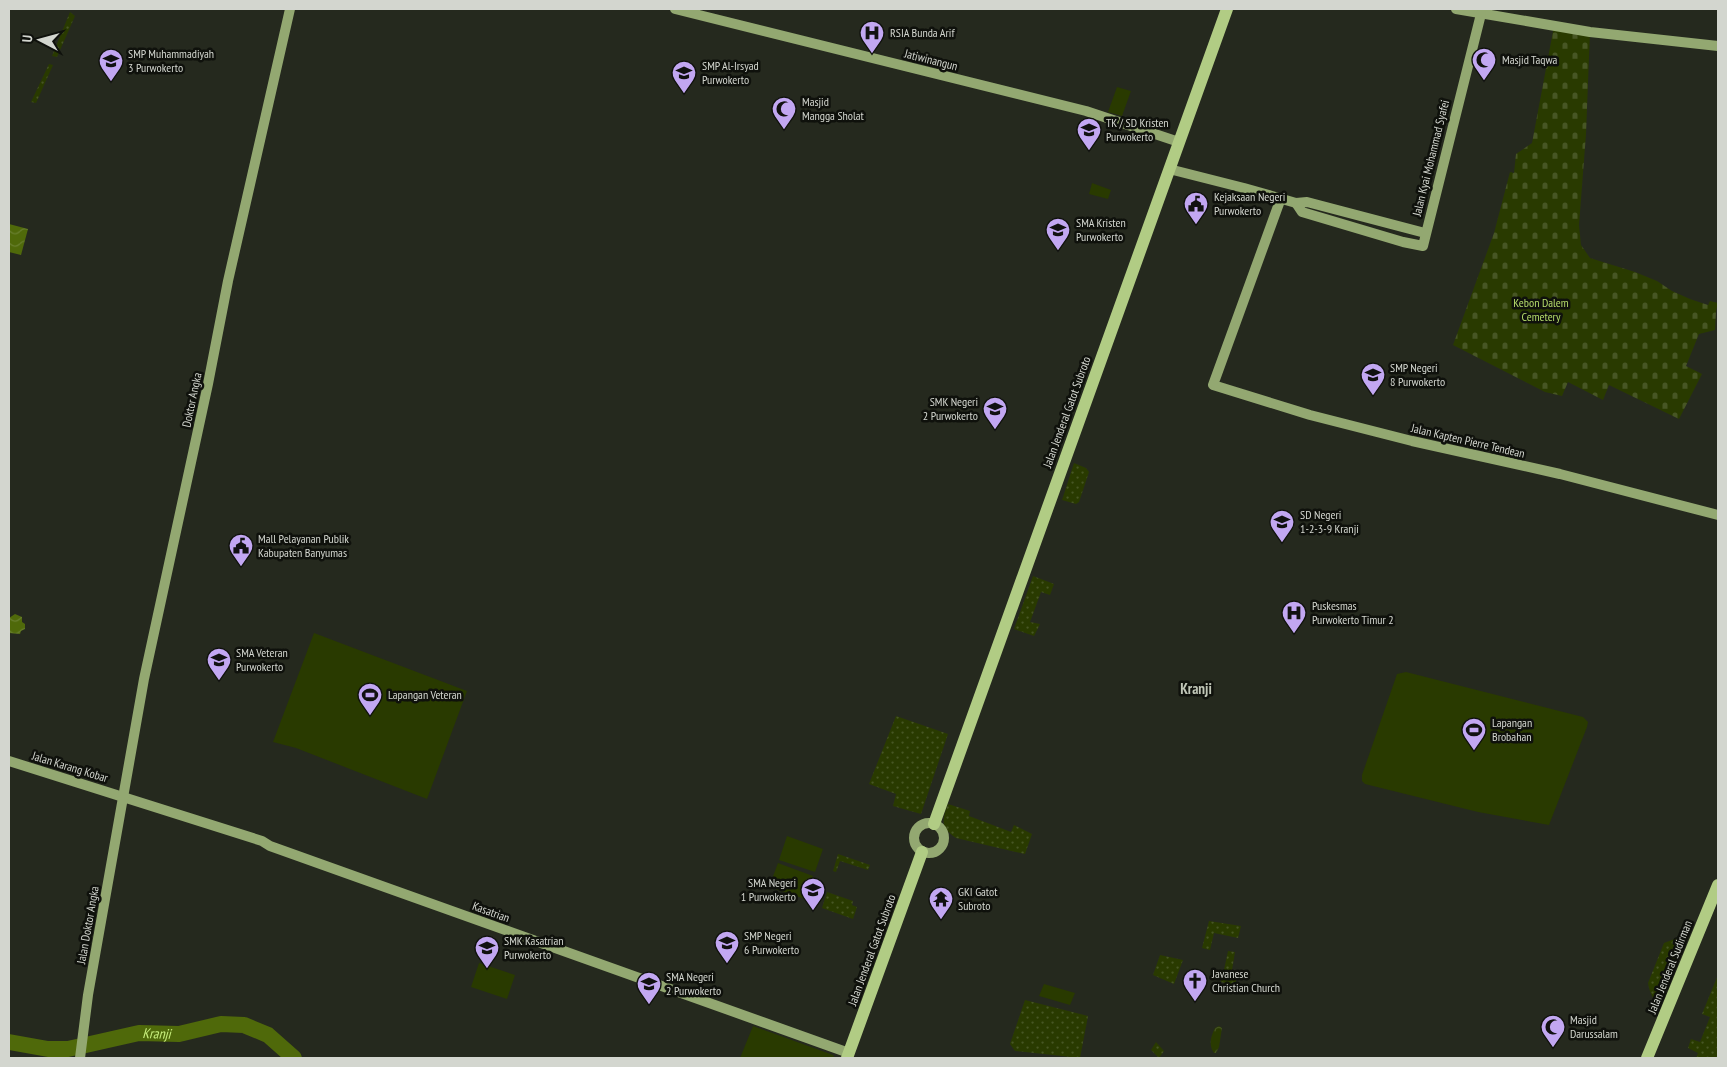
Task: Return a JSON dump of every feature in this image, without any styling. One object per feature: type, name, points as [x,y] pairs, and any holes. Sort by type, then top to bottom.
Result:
[{"type":"main road","name":"Jalan Jenderal Gatot Subroto","points":[[934,824],[1226,9]]},
{"type":"main road","name":"Jalan Jenderal Gatot Subroto","points":[[848,1056],[922,852]]},
{"type":"main road","name":"Jalan Jenderal Sudirman","points":[[1647,1058],[1718,885]]},
{"type":"street","name":"Doktor Angka","points":[[124,797],[144,679],[206,392],[228,280],[290,9]]},
{"type":"street","name":"Jatiwinangun","points":[[674,9],[1086,111],[1179,142]]},
{"type":"street","points":[[1456,9],[1590,32],[1718,46]]},
{"type":"street","name":"Jalan Kyai Mohammad Syafei","points":[[1169,170],[1296,203],[1307,202],[1425,233],[1481,14]]},
{"type":"street","name":"Jalan Kapten Pierre Tendean","points":[[1281,198],[1213,386],[1270,404],[1356,427],[1560,474],[1718,515]]},
{"type":"street","points":[[1296,203],[1302,212],[1403,242],[1423,246],[1425,233]]},
{"type":"street","name":"Jalan Karang Kobar","points":[[9,762],[124,797]]},
{"type":"street","name":"Jalan Doktor Angka","points":[[80,1058],[88,995],[124,797]]},
{"type":"street","name":"Kasatrian","points":[[124,797],[262,841],[270,846],[848,1056]]},
{"type":"street","points":[[934,824],[942,832],[944,841],[942,846],[933,853],[922,852],[915,844],[915,833],[922,825],[934,824]]},
{"type":"green space","points":[[70,12],[75,16],[57,57],[52,56]]},
{"type":"green space","name":"Kebon Dalem Cemetery","points":[[1554,26],[1590,32],[1586,134],[1579,225],[1581,245],[1590,258],[1657,281],[1672,291],[1690,299],[1708,305],[1710,301],[1718,303],[1715,330],[1699,334],[1686,366],[1702,374],[1679,419],[1609,385],[1603,400],[1568,382],[1562,396],[1545,392],[1453,345],[1494,233],[1510,172],[1514,173],[1516,154],[1532,143]]},
{"type":"green space","points":[[49,64],[53,65],[36,103],[31,102]]},
{"type":"green space","points":[[1117,87],[1131,91],[1122,116],[1108,112]]},
{"type":"green space","points":[[1092,183],[1111,190],[1108,199],[1089,194]]},
{"type":"green space","points":[[1074,463],[1086,468],[1089,472],[1079,502],[1076,504],[1062,500]]},
{"type":"green space","points":[[1033,576],[1054,584],[1050,595],[1041,592],[1030,622],[1040,624],[1034,636],[1014,629]]},
{"type":"green space","name":"Lapangan Veteran","points":[[314,633],[467,691],[427,799],[296,748],[273,742]]},
{"type":"green space","name":"Lapangan Brobahan","points":[[1406,672],[1583,717],[1588,722],[1549,825],[1478,812],[1365,784],[1362,781],[1362,775],[1397,674]]},
{"type":"green space","points":[[896,716],[948,734],[921,814],[893,806],[896,794],[869,784]]},
{"type":"green space","points":[[948,804],[970,811],[969,816],[1011,832],[1014,825],[1032,834],[1025,854],[956,838],[947,830],[944,823],[944,815]]},
{"type":"green space","points":[[787,836],[823,849],[815,872],[779,860]]},
{"type":"green space","points":[[838,854],[870,865],[868,870],[840,861],[836,872],[833,871]]},
{"type":"green space","points":[[778,863],[813,876],[805,899],[769,887]]},
{"type":"green space","points":[[827,892],[853,901],[852,905],[857,907],[853,919],[822,908]]},
{"type":"green space","points":[[1209,921],[1241,926],[1238,938],[1214,933],[1210,950],[1202,948]]},
{"type":"green space","points":[[1685,935],[1689,936],[1660,1007],[1652,996],[1648,983],[1664,943]]},
{"type":"green space","points":[[1228,951],[1235,952],[1232,970],[1238,971],[1235,985],[1221,982],[1222,970],[1224,970]]},
{"type":"green space","points":[[1160,955],[1183,960],[1174,984],[1153,975]]},
{"type":"green space","points":[[479,963],[515,975],[507,999],[471,987]]},
{"type":"green space","points":[[1718,975],[1718,1058],[1696,1058],[1698,1053],[1688,1048],[1691,1039],[1700,1042],[1710,1017],[1702,1014]]},
{"type":"green space","points":[[1044,984],[1075,993],[1070,1005],[1039,996]]},
{"type":"green space","points":[[1025,1000],[1088,1016],[1080,1058],[1015,1051],[1010,1044]]},
{"type":"green space","points":[[753,1026],[833,1055],[835,1058],[740,1058]]},
{"type":"green space","points":[[1219,1026],[1222,1028],[1219,1047],[1216,1053],[1214,1053],[1211,1047],[1212,1034],[1215,1028]]},
{"type":"green space","points":[[1156,1042],[1164,1051],[1159,1058],[1151,1050]]},
{"type":"water","points":[[9,224],[28,229],[21,255],[9,252]]},
{"type":"water","points":[[15,614],[22,617],[22,622],[25,624],[25,629],[20,634],[9,633],[9,618]]},
{"type":"waterway","name":"Kranji","points":[[9,1042],[48,1049],[68,1049],[139,1033],[179,1034],[221,1024],[244,1025],[268,1035],[294,1058]]},
{"type":"place","name":"RSIA Bunda Arif","points":[[872,54]]},
{"type":"place","name":"Masjid Taqwa","points":[[1484,81]]},
{"type":"place","name":"SMP Muhammadiyah 3 Purwokerto","points":[[111,82]]},
{"type":"place","name":"SMP Al-Irsyad Purwokerto","points":[[684,94]]},
{"type":"place","name":"Masjid Mangga Sholat","points":[[784,130]]},
{"type":"place","name":"TK / SD Kristen Purwokerto","points":[[1089,151]]},
{"type":"place","name":"Kejaksaan Negeri Purwokerto","points":[[1196,225]]},
{"type":"place","name":"SMA Kristen Purwokerto","points":[[1058,251]]},
{"type":"place","name":"SMP Negeri 8 Purwokerto","points":[[1373,396]]},
{"type":"place","name":"SMK Negeri 2 Purwokerto","points":[[995,430]]},
{"type":"place","name":"SD Negeri 1-2-3-9 Kranji","points":[[1282,543]]},
{"type":"place","name":"Mall Pelayanan Publik Kabupaten Banyumas","points":[[241,567]]},
{"type":"place","name":"Puskesmas Purwokerto Timur 2","points":[[1294,634]]},
{"type":"place","name":"SMA Veteran Purwokerto","points":[[219,681]]},
{"type":"place","name":"Lapangan Veteran","points":[[370,716]]},
{"type":"place","name":"Lapangan Brobahan","points":[[1474,751]]},
{"type":"place","name":"SMA Negeri 1 Purwokerto","points":[[813,911]]},
{"type":"place","name":"GKI Gatot Subroto","points":[[941,920]]},
{"type":"place","name":"SMP Negeri 6 Purwokerto","points":[[727,964]]},
{"type":"place","name":"SMK Kasatrian Purwokerto","points":[[487,969]]},
{"type":"place","name":"Javanese Christian Church","points":[[1195,1002]]},
{"type":"place","name":"SMA Negeri 2 Purwokerto","points":[[649,1005]]},
{"type":"place","name":"Masjid Darussalam","points":[[1553,1048]]},
{"type":"district","name":"Kranji","points":[[1196,689]]}]
